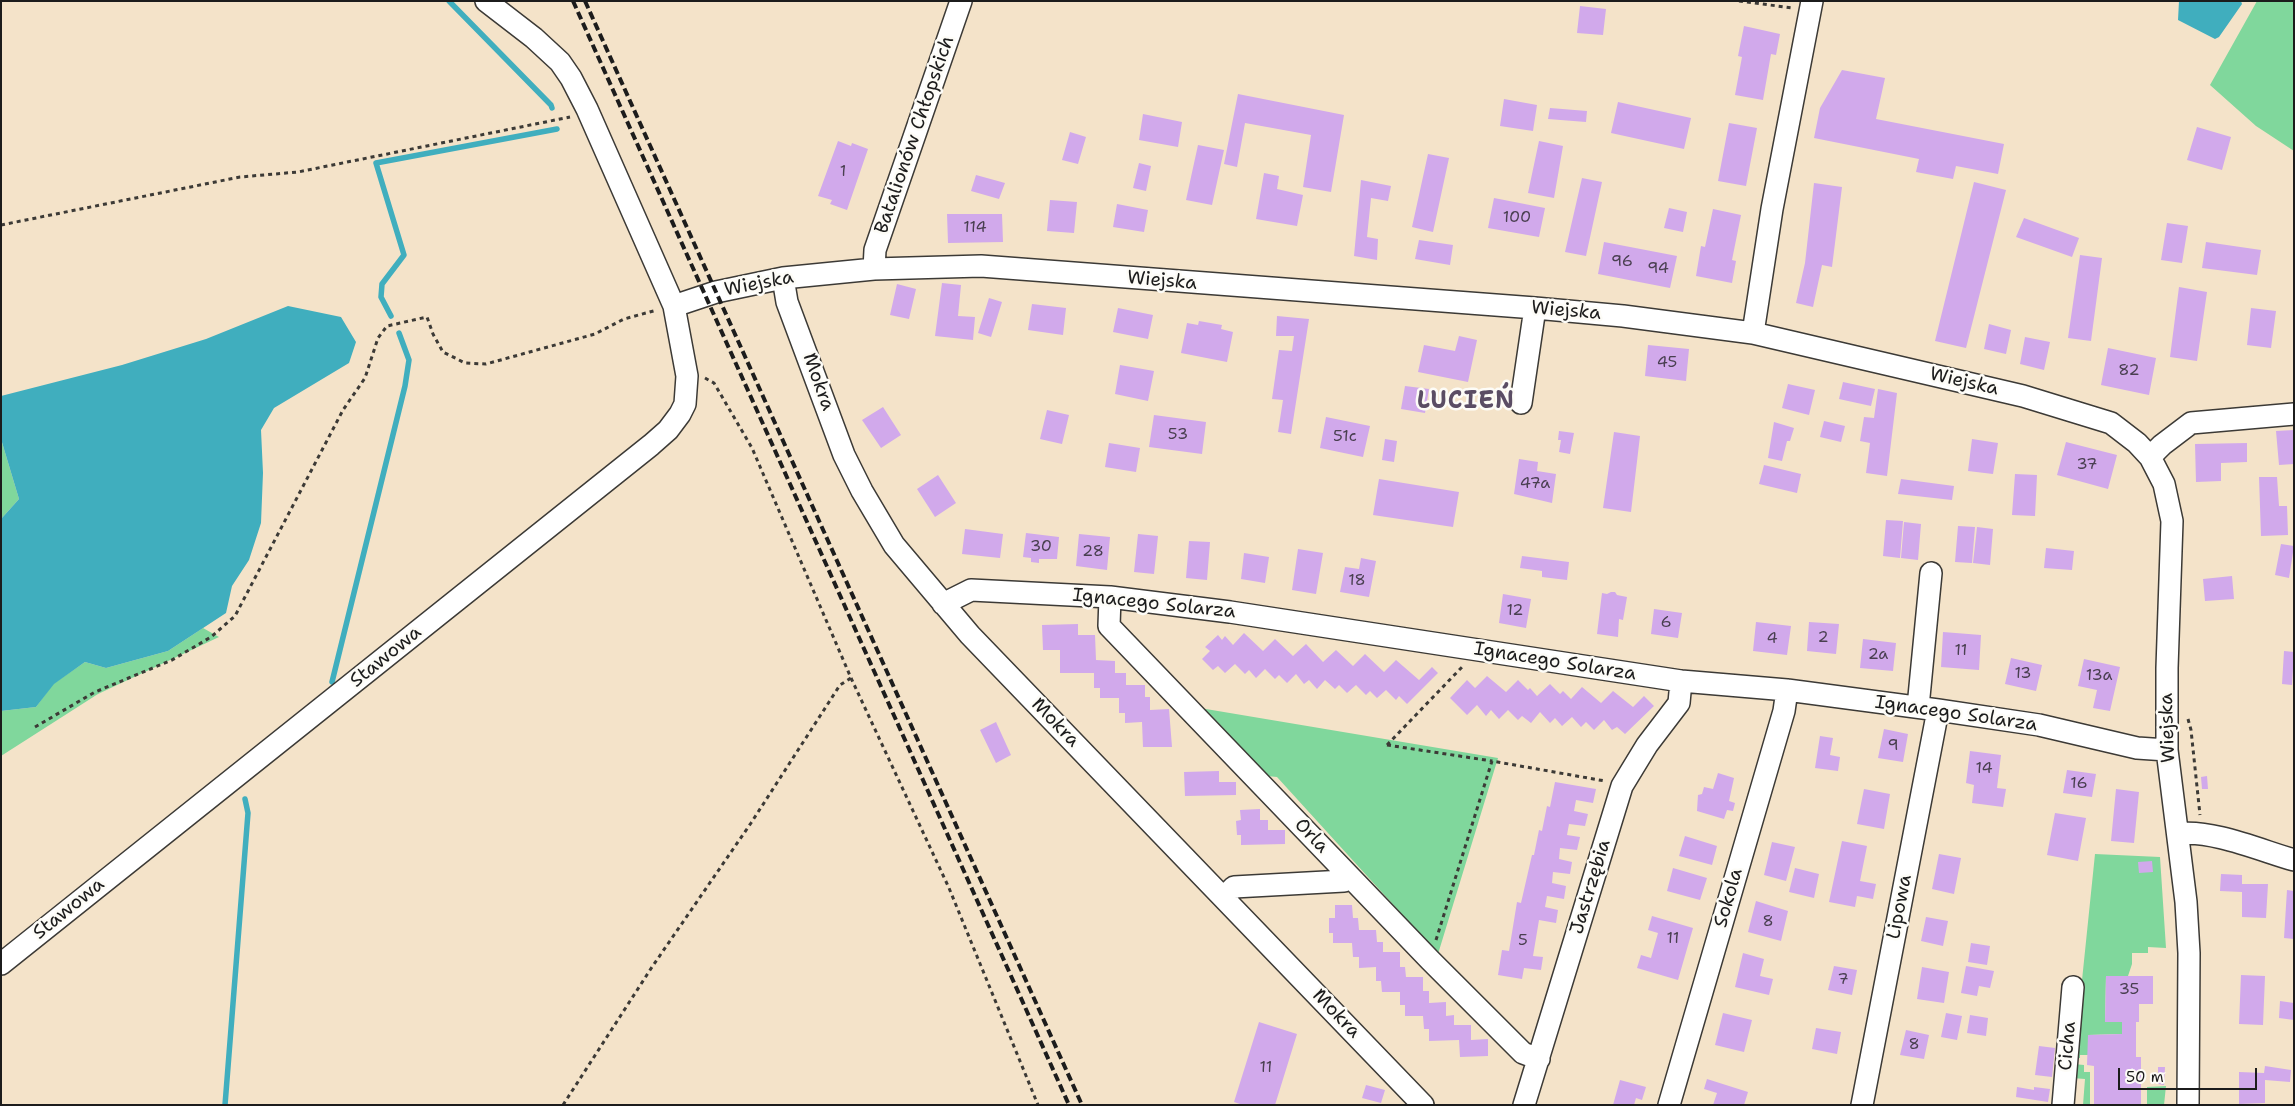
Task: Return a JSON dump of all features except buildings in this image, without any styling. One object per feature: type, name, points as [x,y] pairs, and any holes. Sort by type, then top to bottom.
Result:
[{"type":"street","points":[[486,1],[534,38],[560,62],[571,78],[587,109],[674,306]]},
{"type":"street","name":"Batalionów Chłopskich","points":[[874,269],[875,250],[961,1]]},
{"type":"street","points":[[1753,333],[1772,209],[1792,114],[1811,6]]},
{"type":"street","name":"Wiejska","points":[[674,306],[716,292],[783,278],[874,269],[981,266],[1535,308],[1623,316],[1753,333],[2023,396],[2097,418],[2124,432],[2150,457],[2164,484],[2172,521],[2167,668],[2167,750],[2184,882],[2189,953],[2188,1105]]},
{"type":"street","name":"Mokra","points":[[783,278],[787,302],[852,473],[894,545],[970,636],[1423,1105]]},
{"type":"street","name":"Stawowa","points":[[1,964],[668,430],[680,414],[684,404],[686,376],[674,306]]},
{"type":"street","points":[[1521,403],[1535,308]]},
{"type":"street","points":[[2150,457],[2162,445],[2192,423],[2294,414]]},
{"type":"street","name":"Lipowa","points":[[1862,1105],[1928,709],[1932,573]]},
{"type":"street","name":"Ignacego Solarza","points":[[943,604],[971,590],[1110,597],[1230,612],[1682,681],[1787,690],[2039,725],[2137,748],[2167,750]]},
{"type":"street","name":"Orla","points":[[1110,597],[1109,626],[1430,960],[1523,1053],[1539,1059]]},
{"type":"street","name":"Jastrzębia","points":[[1524,1105],[1622,786],[1646,745],[1679,703],[1682,681]]},
{"type":"street","name":"Sokola","points":[[1669,1105],[1784,711],[1787,690]]},
{"type":"street","points":[[2178,834],[2200,834],[2232,841],[2294,860]]},
{"type":"street","points":[[1224,897],[1234,886],[1344,881],[1350,877]]},
{"type":"street","name":"Cicha","points":[[2063,1105],[2073,987]]},
{"type":"path","points":[[1739,1],[1811,6]]},
{"type":"path","points":[[1,225],[240,177],[308,170],[567,118],[587,109]]},
{"type":"path","points":[[35,726],[95,692],[172,660],[212,637],[235,616],[343,410],[365,378],[378,338],[388,326],[427,317],[433,334],[443,352],[465,363],[486,364],[595,334],[624,319],[674,306]]},
{"type":"path","points":[[686,376],[703,376],[714,383],[752,448],[851,678],[949,888],[1038,1105]]},
{"type":"path","points":[[1472,649],[1471,659],[1387,745],[1492,761],[1605,781],[1622,786]]},
{"type":"path","points":[[563,1105],[652,967],[751,823],[840,685],[851,678]]},
{"type":"path","points":[[1430,960],[1492,761]]},
{"type":"green space","points":[[2257,1],[2294,1],[2294,151],[2256,126],[2210,85]]},
{"type":"green space","points":[[1,439],[19,499],[1,519]]},
{"type":"green space","points":[[203,628],[219,637],[98,694],[1,756],[1,711],[36,707],[53,684],[85,662],[106,668],[168,651]]},
{"type":"green space","points":[[1200,708],[1498,758],[1438,954],[1277,777],[1267,776]]},
{"type":"green space","points":[[2095,854],[2160,857],[2166,948],[2148,947],[2148,953],[2132,953],[2132,964],[2128,976],[2106,976],[2105,1022],[2122,1022],[2122,1034],[2088,1035],[2088,1055],[2080,1055],[2080,1058],[2074,1058]]},
{"type":"green space","points":[[2073,1064],[2084,1065],[2084,1072],[2090,1072],[2090,1105],[2083,1105],[2085,1079],[2072,1078]]},
{"type":"green space","points":[[2166,1086],[2164,1105],[2147,1105],[2147,1087]]},
{"type":"water","points":[[2179,1],[2241,1],[2242,4],[2219,37],[2215,39],[2178,20]]},
{"type":"water","points":[[288,306],[341,317],[356,342],[349,363],[274,408],[261,430],[263,473],[261,523],[249,560],[232,586],[226,613],[168,651],[106,668],[85,662],[54,684],[36,707],[1,711],[1,519],[19,499],[1,439],[1,396],[122,365],[206,339]]},
{"type":"waterway","points":[[449,1],[552,108]]},
{"type":"waterway","points":[[391,316],[381,297],[382,284],[404,255],[376,163],[557,129]]},
{"type":"waterway","points":[[332,682],[405,386],[409,360],[399,333]]},
{"type":"waterway","points":[[225,1105],[248,813],[245,799]]},
{"type":"railway","points":[[573,1],[1069,1105]]},
{"type":"railway","points":[[585,1],[1082,1105]]},
{"type":"district","name":"LUCIEŃ","points":[[1466,402]]}]
